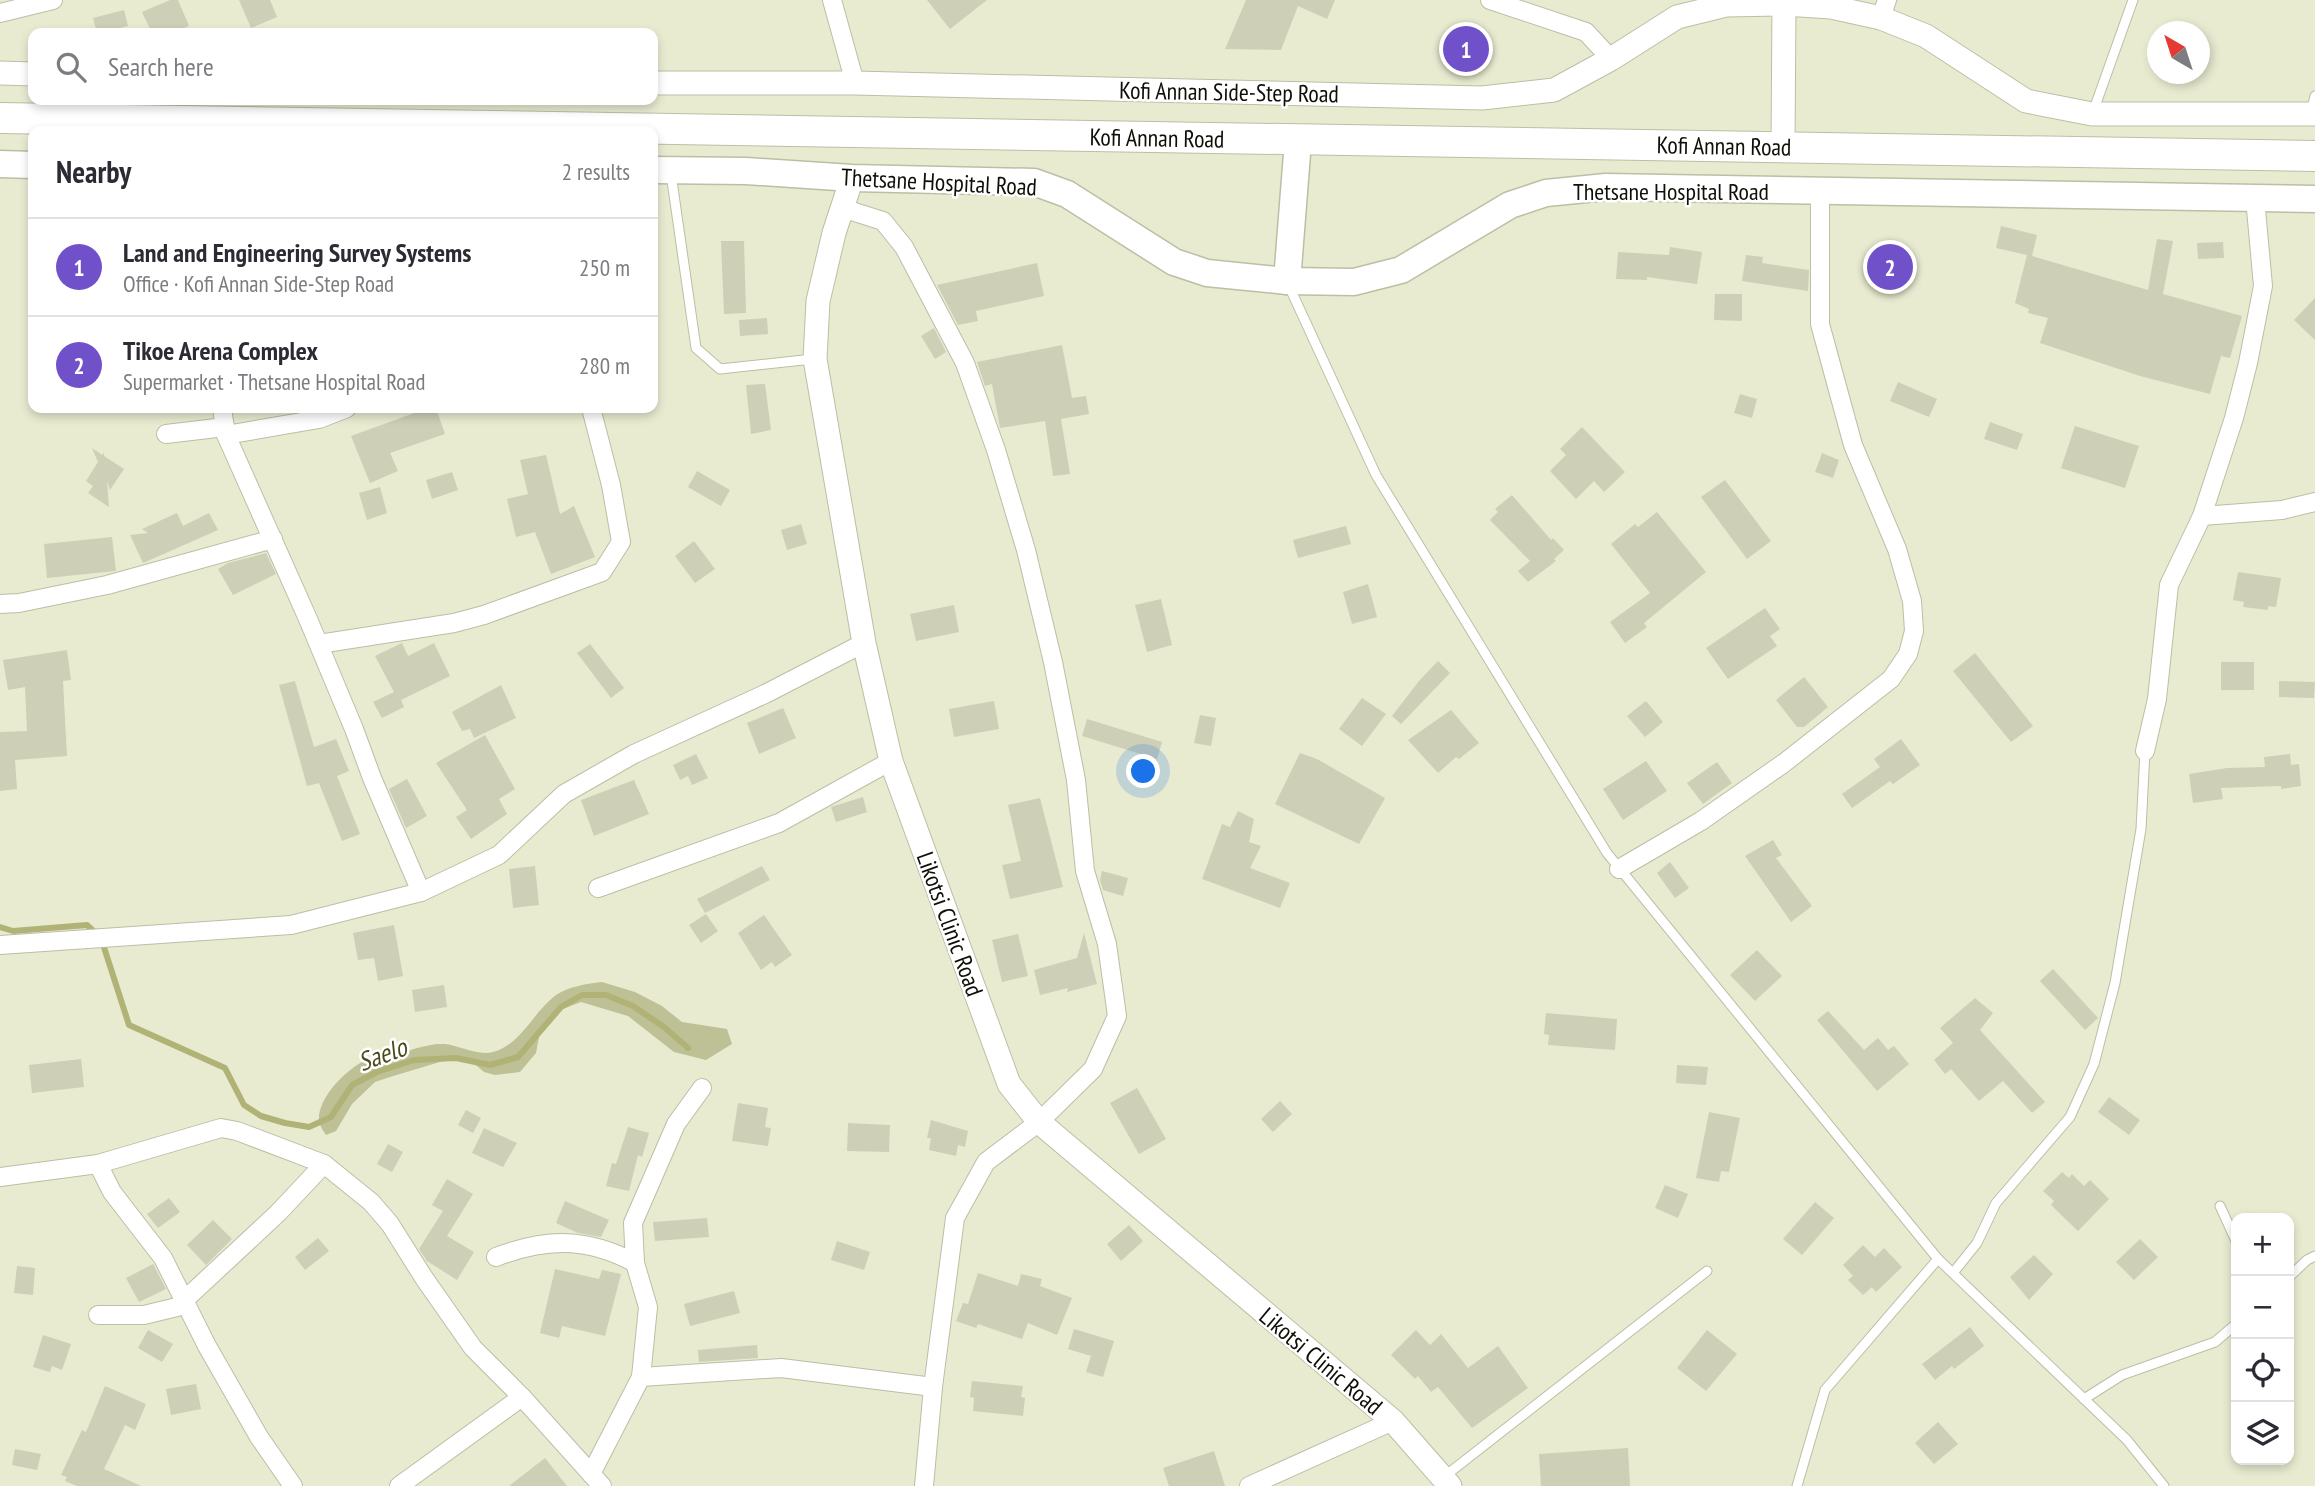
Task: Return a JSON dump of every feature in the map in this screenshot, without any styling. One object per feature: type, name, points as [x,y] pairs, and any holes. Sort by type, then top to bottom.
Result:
[{"type":"main road","name":"Kofi Annan Road","points":[[0,118],[451,126]]},
{"type":"main road","name":"Kofi Annan Road","points":[[658,130],[2315,156]]},
{"type":"main road","points":[[1287,281],[1298,141]]},
{"type":"main road","points":[[0,164],[28,165]]},
{"type":"main road","name":"Thetsane Hospital Road","points":[[662,170],[1034,182],[1067,194],[1174,262],[1208,273],[1287,281],[1354,282],[1401,270],[1500,210],[1546,193],[1606,187],[2315,199]]},
{"type":"street","points":[[0,13],[53,0]]},
{"type":"street","points":[[832,0],[855,83]]},
{"type":"street","points":[[1490,0],[1586,32],[1611,59]]},
{"type":"street","points":[[1783,146],[1784,4]]},
{"type":"street","name":"Kofi Annan Side-Step Road","points":[[658,83],[855,83],[1482,98],[1554,90],[1611,59],[1677,17],[1726,5],[1784,4],[1884,9],[2026,101],[2092,114],[2314,108]]},
{"type":"street","points":[[0,73],[28,74]]},
{"type":"street","name":"Likotsi Clinic Road","points":[[852,178],[818,301],[815,359],[863,643],[891,761],[1009,1084],[1039,1122],[1393,1420],[1447,1481]]},
{"type":"street","points":[[1619,869],[1701,821],[1784,763],[1891,680],[1908,654],[1914,631],[1912,601],[1897,549],[1853,445],[1820,324],[1820,191]]},
{"type":"street","points":[[2145,751],[2157,699],[2169,585],[2202,516],[2237,407],[2248,363],[2263,286],[2255,198]]},
{"type":"street","points":[[842,208],[883,221],[904,247],[965,363],[996,450],[1023,538],[1053,662],[1076,780],[1086,871],[1107,944],[1118,1016],[1093,1069],[1039,1122],[986,1162],[955,1218],[933,1387],[924,1486]]},
{"type":"street","points":[[223,413],[225,431],[319,644],[372,778],[422,892]]},
{"type":"street","points":[[166,434],[225,431],[319,419],[334,413]]},
{"type":"street","points":[[319,644],[454,623],[484,615],[602,572],[621,542],[611,485],[592,413]]},
{"type":"street","points":[[2202,516],[2282,510],[2315,502]]},
{"type":"street","points":[[0,604],[19,603],[107,585],[273,539]]},
{"type":"street","points":[[0,945],[291,925],[422,892],[499,855],[564,794],[634,754],[765,694],[863,643]]},
{"type":"street","points":[[597,888],[779,823],[891,761]]},
{"type":"street","points":[[0,1177],[98,1164],[221,1128],[237,1131],[324,1164],[371,1202],[390,1224],[473,1348],[522,1397],[597,1480],[641,1377],[648,1307],[635,1263],[633,1223],[676,1124],[702,1088]]},
{"type":"street","points":[[98,1164],[113,1192],[163,1258],[207,1346],[260,1437],[293,1486]]},
{"type":"street","points":[[98,1315],[144,1315],[177,1307],[278,1213],[324,1164]]},
{"type":"street","points":[[496,1257],[525,1246],[568,1241],[614,1251],[635,1263]]},
{"type":"street","points":[[641,1377],[781,1368],[933,1387]]},
{"type":"street","points":[[400,1486],[522,1397]]},
{"type":"street","points":[[1249,1486],[1393,1420]]},
{"type":"lane","points":[[2092,114],[2133,0]]},
{"type":"lane","points":[[662,170],[696,348],[720,369],[815,359]]},
{"type":"lane","points":[[1287,281],[1376,475],[1599,842],[1938,1259],[2127,1440],[2164,1486]]},
{"type":"lane","points":[[1953,1273],[1977,1243],[1996,1203],[2070,1117],[2094,1064],[2115,983],[2141,829],[2145,751]]},
{"type":"lane","points":[[2220,1206],[2231,1230]]},
{"type":"lane","points":[[2290,1276],[2307,1259],[2315,1256]]},
{"type":"lane","points":[[1797,1486],[1825,1390],[1938,1259]]},
{"type":"lane","points":[[1447,1481],[1707,1271]]},
{"type":"lane","points":[[2084,1399],[2122,1375],[2215,1342],[2231,1328]]},
{"type":"green space","points":[[602,982],[635,992],[662,1006],[682,1022],[727,1029],[732,1044],[706,1060],[674,1052],[628,1016],[581,1002],[558,1011],[540,1032],[536,1053],[520,1072],[495,1075],[484,1072],[471,1061],[453,1058],[375,1082],[352,1104],[336,1131],[326,1135],[322,1128],[320,1113],[327,1095],[347,1072],[362,1062],[438,1044],[481,1053],[493,1052],[520,1035],[556,995],[572,987]]},
{"type":"building","points":[[170,0],[178,0],[189,26],[150,28],[142,12]]},
{"type":"building","points":[[239,0],[270,0],[277,17],[251,28]]},
{"type":"building","points":[[927,0],[987,0],[950,29]]},
{"type":"building","points":[[1246,0],[1335,0],[1327,19],[1298,6],[1281,50],[1225,49]]},
{"type":"building","points":[[124,10],[128,26],[96,28],[93,18]]},
{"type":"building","points":[[2001,226],[2037,235],[2032,256],[2148,290],[2157,239],[2173,241],[2163,294],[2242,316],[2230,358],[2221,356],[2210,394],[2140,376],[2040,343],[2048,318],[2028,313],[2029,309],[2015,303],[2027,255],[1996,248]]},
{"type":"building","points":[[721,241],[744,241],[746,313],[724,314]]},
{"type":"building","points":[[2223,242],[2224,258],[2198,259],[2197,243]]},
{"type":"building","points":[[1670,247],[1702,252],[1697,284],[1647,277],[1647,280],[1616,279],[1618,252],[1669,255]]},
{"type":"building","points":[[1746,255],[1763,257],[1762,263],[1809,270],[1808,291],[1742,281]]},
{"type":"building","points":[[1037,263],[1044,296],[976,311],[978,321],[958,325],[937,285]]},
{"type":"building","points":[[1715,294],[1742,294],[1742,321],[1714,320]]},
{"type":"building","points":[[2315,298],[2315,340],[2294,320]]},
{"type":"building","points":[[767,318],[768,334],[740,336],[739,320]]},
{"type":"building","points":[[934,328],[946,352],[935,359],[921,336]]},
{"type":"building","points":[[1062,345],[1072,398],[1086,396],[1089,414],[1061,419],[1070,474],[1053,476],[1045,421],[1000,428],[992,384],[985,386],[977,362]]},
{"type":"building","points":[[1898,382],[1937,399],[1929,417],[1890,401]]},
{"type":"building","points":[[765,384],[771,430],[751,434],[746,385]]},
{"type":"building","points":[[1740,394],[1757,399],[1752,418],[1734,413]]},
{"type":"building","points":[[414,413],[438,413],[445,434],[390,453],[398,471],[370,483],[351,436]]},
{"type":"building","points":[[1990,422],[2023,434],[2017,450],[1984,439]]},
{"type":"building","points":[[2075,426],[2139,446],[2125,488],[2061,468]]},
{"type":"building","points":[[1582,427],[1625,472],[1604,492],[1594,481],[1576,499],[1550,471],[1566,455],[1560,449]]},
{"type":"building","points":[[92,448],[102,455],[104,453],[104,456],[124,469],[110,490],[107,481],[109,507],[88,493],[93,486],[86,481],[98,462]]},
{"type":"building","points":[[1822,453],[1839,460],[1833,478],[1815,472]]},
{"type":"building","points":[[546,455],[560,514],[574,506],[595,557],[551,574],[535,532],[516,537],[507,499],[528,494],[520,460]]},
{"type":"building","points":[[697,471],[730,490],[721,506],[688,487]]},
{"type":"building","points":[[452,472],[458,490],[432,499],[426,480]]},
{"type":"building","points":[[1725,480],[1771,541],[1747,559],[1701,497]]},
{"type":"building","points":[[380,487],[387,513],[367,520],[359,493]]},
{"type":"building","points":[[1512,495],[1551,540],[1553,538],[1564,550],[1554,559],[1556,561],[1528,582],[1518,571],[1530,561],[1490,520],[1498,512],[1495,509]]},
{"type":"building","points":[[1657,512],[1706,572],[1644,623],[1647,627],[1625,643],[1610,622],[1650,593],[1611,544],[1635,524],[1638,527]]},
{"type":"building","points":[[177,513],[183,526],[209,513],[218,530],[143,563],[130,535],[148,533],[142,529]]},
{"type":"building","points":[[801,524],[807,544],[787,550],[781,530]]},
{"type":"building","points":[[1346,526],[1351,544],[1298,558],[1293,540]]},
{"type":"building","points":[[112,537],[116,571],[47,578],[44,544]]},
{"type":"building","points":[[694,541],[715,569],[695,583],[675,556]]},
{"type":"building","points":[[266,553],[276,574],[233,595],[218,569],[228,563]]},
{"type":"building","points":[[2238,572],[2281,578],[2276,607],[2268,606],[2268,610],[2243,607],[2244,602],[2233,600]]},
{"type":"building","points":[[1368,584],[1377,617],[1352,624],[1343,592]]},
{"type":"building","points":[[1161,599],[1172,645],[1147,652],[1135,605]]},
{"type":"building","points":[[954,605],[959,632],[916,641],[910,614]]},
{"type":"building","points":[[1765,608],[1780,629],[1770,636],[1777,646],[1728,679],[1706,648]]},
{"type":"building","points":[[402,643],[408,656],[434,643],[450,676],[401,700],[404,707],[382,718],[373,702],[394,692],[375,656]]},
{"type":"building","points":[[590,644],[624,688],[611,698],[577,653]]},
{"type":"building","points":[[67,650],[71,680],[63,681],[67,756],[15,760],[17,789],[0,791],[0,732],[27,731],[25,687],[8,690],[3,660]]},
{"type":"building","points":[[1975,653],[2033,726],[2011,742],[1953,671]]},
{"type":"building","points":[[1438,661],[1450,673],[1401,724],[1392,716]]},
{"type":"building","points":[[2221,662],[2254,662],[2254,690],[2221,690]]},
{"type":"building","points":[[1804,677],[1828,707],[1804,727],[1797,727],[1776,700]]},
{"type":"building","points":[[295,681],[314,747],[336,739],[349,771],[337,776],[360,834],[342,841],[319,783],[307,786],[279,685]]},
{"type":"building","points":[[2279,681],[2315,682],[2314,698],[2279,697]]},
{"type":"building","points":[[501,685],[516,718],[474,738],[470,729],[462,731],[452,712]]},
{"type":"building","points":[[1362,698],[1386,714],[1362,746],[1339,729]]},
{"type":"building","points":[[994,701],[999,729],[954,737],[949,709]]},
{"type":"building","points":[[1646,701],[1663,722],[1645,737],[1627,716]]},
{"type":"building","points":[[783,708],[796,738],[759,754],[747,723]]},
{"type":"building","points":[[1451,710],[1479,743],[1459,759],[1456,757],[1438,773],[1408,740]]},
{"type":"building","points":[[1200,715],[1216,718],[1211,746],[1194,743]]},
{"type":"building","points":[[1087,719],[1162,742],[1157,759],[1082,736]]},
{"type":"building","points":[[485,735],[515,789],[499,799],[507,814],[471,839],[456,817],[467,810],[436,763]]},
{"type":"building","points":[[1901,739],[1920,765],[1893,784],[1890,781],[1852,808],[1842,794],[1880,767],[1874,759]]},
{"type":"building","points":[[1300,753],[1317,759],[1385,798],[1359,844],[1275,804]]},
{"type":"building","points":[[696,754],[708,778],[692,785],[688,776],[680,780],[673,765]]},
{"type":"building","points":[[2290,754],[2291,765],[2299,764],[2301,786],[2281,789],[2281,786],[2221,788],[2223,799],[2193,803],[2189,774],[2227,768],[2265,767],[2264,757]]},
{"type":"building","points":[[1646,761],[1667,791],[1623,820],[1603,789]]},
{"type":"building","points":[[1717,762],[1732,783],[1703,804],[1687,783]]},
{"type":"building","points":[[407,779],[427,816],[406,828],[389,789]]},
{"type":"building","points":[[634,780],[649,814],[594,836],[581,800]]},
{"type":"building","points":[[863,797],[867,812],[836,822],[831,807]]},
{"type":"building","points":[[1040,798],[1063,887],[1010,899],[1002,865],[1021,861],[1008,805]]},
{"type":"building","points":[[1238,811],[1254,819],[1249,842],[1261,846],[1250,868],[1290,883],[1280,908],[1202,879],[1222,824],[1230,827]]},
{"type":"building","points":[[1773,840],[1782,855],[1776,858],[1812,906],[1791,922],[1745,856]]},
{"type":"building","points":[[1670,862],[1689,888],[1675,898],[1657,873]]},
{"type":"building","points":[[535,866],[539,905],[513,908],[509,869]]},
{"type":"building","points":[[762,866],[770,880],[705,913],[697,899]]},
{"type":"building","points":[[1102,871],[1128,878],[1123,896],[1103,890],[1100,880]]},
{"type":"building","points":[[706,914],[718,931],[701,943],[689,925]]},
{"type":"building","points":[[764,915],[792,955],[775,967],[772,962],[761,970],[738,933]]},
{"type":"building","points":[[394,925],[403,976],[378,981],[374,958],[358,960],[353,933]]},
{"type":"building","points":[[1084,933],[1097,984],[1067,992],[1068,988],[1040,995],[1034,970],[1077,958]]},
{"type":"building","points":[[1018,934],[1028,976],[1002,982],[992,940]]},
{"type":"building","points":[[1757,950],[1782,976],[1755,1001],[1730,975]]},
{"type":"building","points":[[2053,969],[2098,1018],[2085,1030],[2040,981]]},
{"type":"building","points":[[444,985],[447,1007],[415,1012],[412,990]]},
{"type":"building","points":[[1975,998],[1993,1013],[1980,1030],[2045,1102],[2032,1113],[2003,1081],[1979,1101],[1951,1069],[1945,1074],[1934,1060],[1953,1043],[1940,1028]]},
{"type":"building","points":[[1828,1011],[1864,1050],[1878,1038],[1888,1050],[1894,1046],[1909,1064],[1877,1091],[1817,1020]]},
{"type":"building","points":[[1546,1013],[1617,1019],[1615,1050],[1548,1045],[1549,1035],[1544,1034]]},
{"type":"building","points":[[81,1059],[84,1087],[32,1093],[29,1065]]},
{"type":"building","points":[[1677,1065],[1708,1067],[1706,1085],[1676,1083]]},
{"type":"building","points":[[1137,1088],[1166,1139],[1139,1154],[1110,1103]]},
{"type":"building","points":[[2109,1097],[2140,1120],[2129,1135],[2098,1112]]},
{"type":"building","points":[[1280,1101],[1292,1114],[1273,1132],[1261,1119]]},
{"type":"building","points":[[738,1103],[768,1108],[765,1127],[771,1128],[768,1146],[732,1141]]},
{"type":"building","points":[[466,1110],[481,1118],[473,1133],[458,1125]]},
{"type":"building","points":[[1709,1112],[1740,1118],[1729,1172],[1721,1171],[1719,1182],[1696,1178]]},
{"type":"building","points":[[931,1120],[968,1131],[965,1147],[958,1145],[956,1156],[929,1150],[931,1138],[927,1138]]},
{"type":"building","points":[[848,1123],[890,1125],[889,1152],[847,1151]]},
{"type":"building","points":[[628,1127],[649,1133],[642,1157],[638,1155],[629,1191],[606,1186],[612,1163],[616,1164]]},
{"type":"building","points":[[484,1128],[517,1143],[503,1167],[472,1153]]},
{"type":"building","points":[[388,1144],[403,1152],[392,1172],[377,1164]]},
{"type":"building","points":[[2062,1172],[2069,1178],[2072,1174],[2084,1186],[2090,1180],[2109,1199],[2078,1231],[2051,1205],[2054,1201],[2043,1191]]},
{"type":"building","points":[[447,1179],[473,1194],[447,1236],[474,1252],[457,1280],[427,1261],[419,1249],[443,1211],[432,1205]]},
{"type":"building","points":[[1665,1185],[1688,1194],[1678,1218],[1655,1208]]},
{"type":"building","points":[[169,1198],[180,1212],[158,1228],[147,1214]]},
{"type":"building","points":[[565,1201],[609,1220],[601,1237],[578,1233],[556,1223]]},
{"type":"building","points":[[1815,1202],[1834,1218],[1802,1255],[1783,1239]]},
{"type":"building","points":[[707,1218],[709,1237],[655,1241],[653,1222]]},
{"type":"building","points":[[213,1220],[232,1239],[206,1265],[187,1245]]},
{"type":"building","points":[[1129,1225],[1143,1241],[1121,1261],[1107,1244]]},
{"type":"building","points":[[318,1238],[329,1251],[305,1270],[295,1257]]},
{"type":"building","points":[[2140,1239],[2158,1257],[2134,1280],[2116,1262]]},
{"type":"building","points":[[837,1241],[870,1252],[864,1270],[831,1260]]},
{"type":"building","points":[[1863,1245],[1875,1257],[1884,1248],[1902,1267],[1876,1292],[1872,1287],[1863,1295],[1848,1280],[1853,1276],[1843,1265]]},
{"type":"building","points":[[2034,1255],[2053,1274],[2029,1300],[2010,1277]]},
{"type":"building","points":[[153,1264],[166,1289],[139,1302],[126,1278]]},
{"type":"building","points":[[17,1266],[35,1268],[33,1295],[14,1293]]},
{"type":"building","points":[[555,1269],[599,1279],[602,1270],[621,1274],[605,1336],[562,1326],[559,1338],[540,1333]]},
{"type":"building","points":[[978,1273],[1018,1286],[1021,1274],[1042,1279],[1040,1286],[1072,1298],[1057,1335],[1028,1323],[1022,1339],[978,1324],[976,1328],[956,1321],[963,1303],[968,1304]]},
{"type":"building","points":[[734,1291],[740,1313],[690,1326],[684,1304]]},
{"type":"building","points":[[1970,1327],[1984,1346],[1935,1380],[1922,1364]]},
{"type":"building","points":[[1074,1329],[1114,1341],[1103,1377],[1086,1372],[1091,1356],[1068,1349]]},
{"type":"building","points":[[148,1330],[173,1344],[162,1362],[138,1348]]},
{"type":"building","points":[[1416,1330],[1430,1345],[1441,1334],[1468,1368],[1498,1346],[1528,1388],[1472,1428],[1438,1387],[1431,1392],[1418,1376],[1415,1379],[1391,1355]]},
{"type":"building","points":[[1707,1330],[1737,1354],[1706,1391],[1677,1368]]},
{"type":"building","points":[[43,1335],[71,1344],[62,1370],[52,1366],[50,1372],[33,1367]]},
{"type":"building","points":[[757,1345],[758,1358],[699,1362],[698,1350]]},
{"type":"building","points":[[972,1381],[1023,1386],[1023,1416],[973,1411],[974,1398],[970,1397]]},
{"type":"building","points":[[196,1384],[201,1409],[171,1415],[166,1389]]},
{"type":"building","points":[[105,1386],[146,1404],[135,1430],[125,1425],[104,1469],[141,1486],[77,1486],[65,1481],[67,1477],[61,1475],[82,1430],[86,1432]]},
{"type":"building","points":[[1938,1422],[1958,1444],[1934,1464],[1915,1443]]},
{"type":"building","points":[[1628,1448],[1630,1486],[1541,1486],[1539,1454]]},
{"type":"building","points":[[15,1449],[41,1454],[37,1470],[12,1465]]},
{"type":"building","points":[[1214,1451],[1225,1486],[1169,1486],[1163,1468]]},
{"type":"building","points":[[545,1458],[567,1486],[509,1486]]},
{"type":"waterway","name":"Saelo","points":[[0,927],[13,931],[87,925],[101,938],[129,1025],[225,1068],[244,1105],[261,1116],[285,1123],[309,1127],[331,1117],[352,1085],[377,1072],[414,1060],[456,1058],[490,1065],[518,1057],[561,1007],[582,995],[606,995],[633,1006],[664,1027],[688,1048]]},
{"type":"place","name":"Land and Engineering Survey Systems","points":[[1466,49]]},
{"type":"place","name":"Tikoe Arena Complex","points":[[1890,267]]}]
